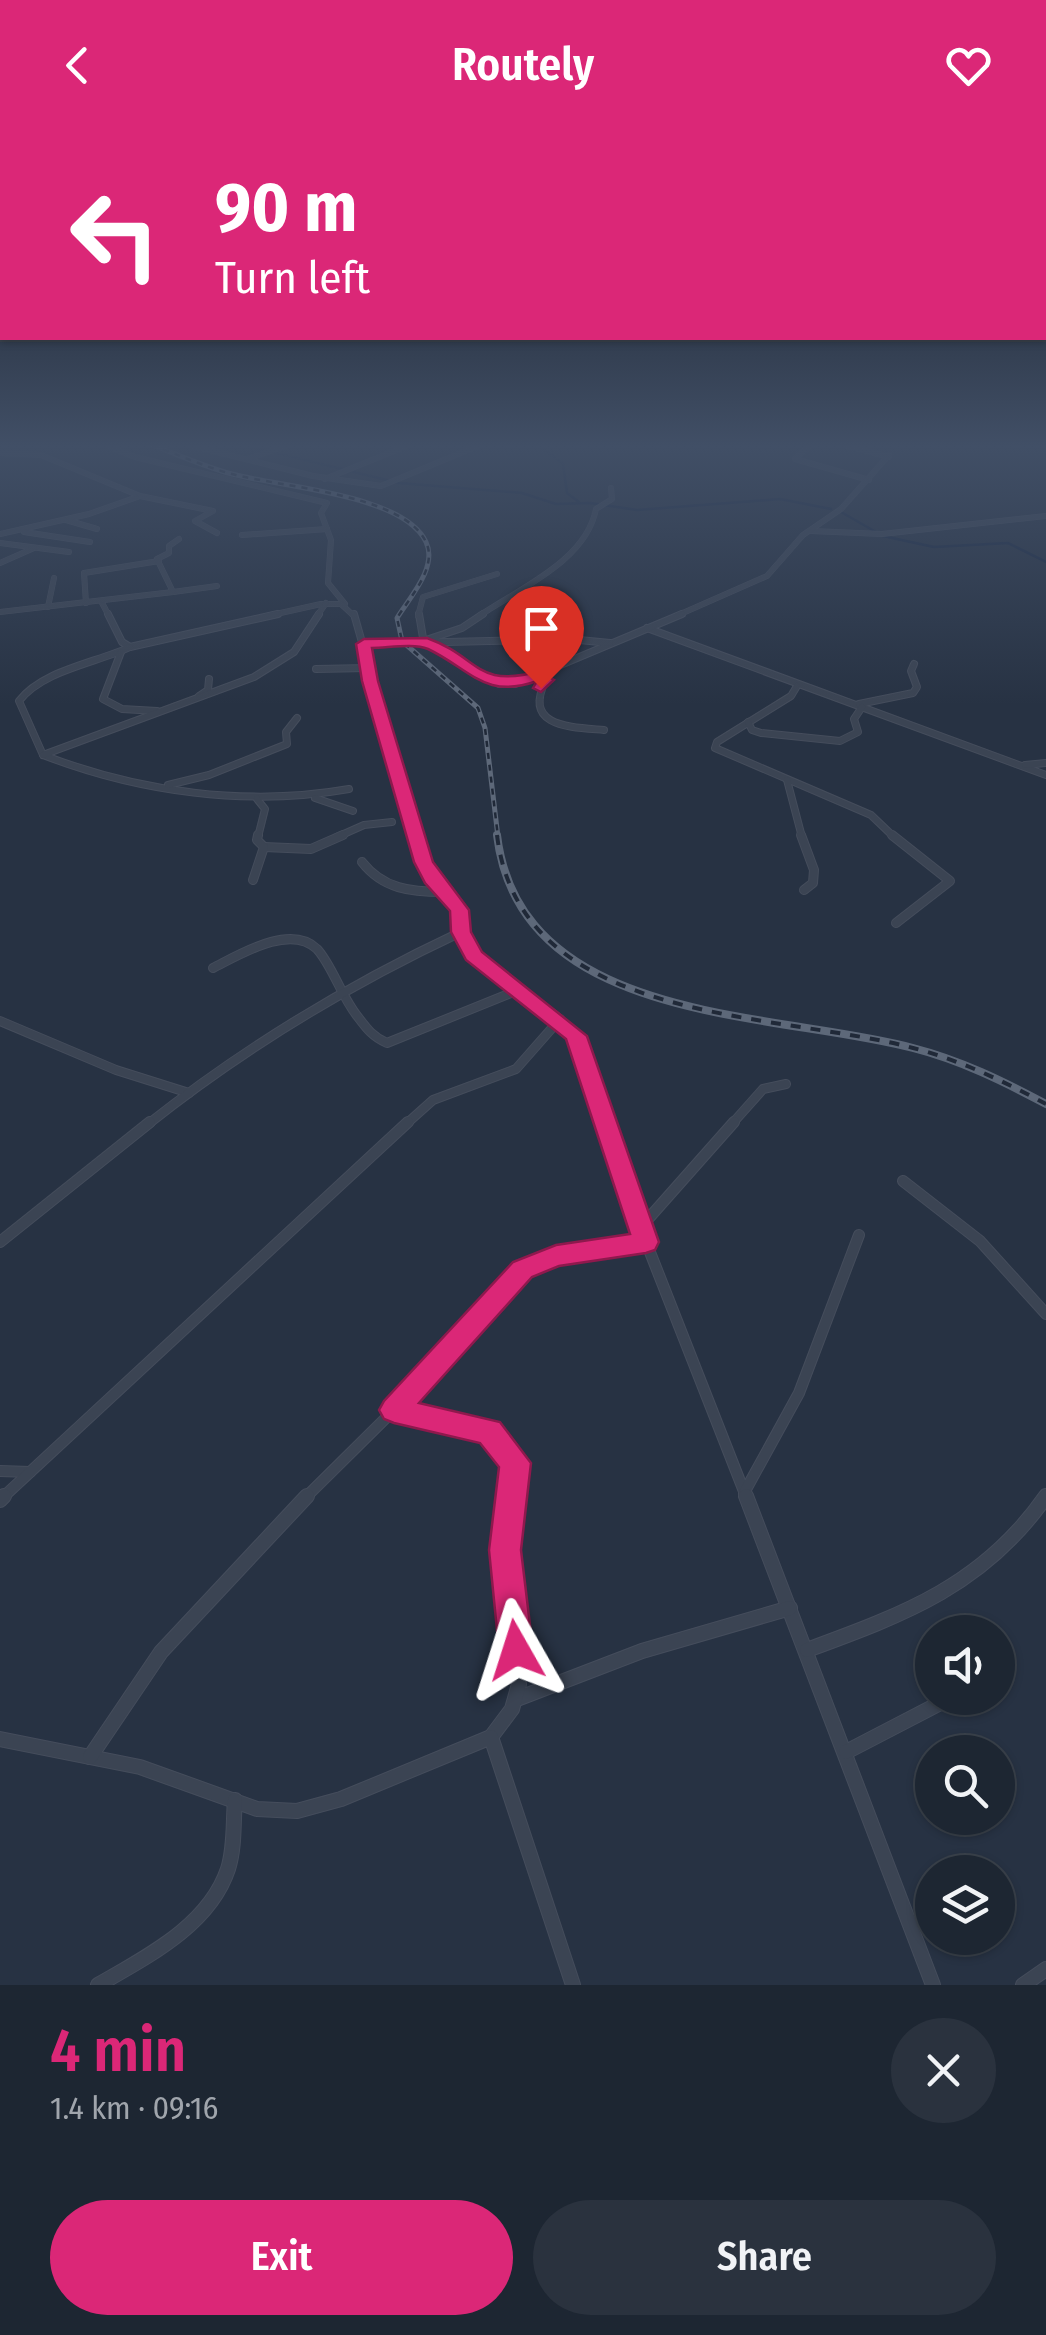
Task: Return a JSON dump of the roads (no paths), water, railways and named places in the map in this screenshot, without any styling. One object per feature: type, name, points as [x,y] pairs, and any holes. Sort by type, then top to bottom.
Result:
[{"type":"street","points":[[28,532],[90,542]]},
{"type":"street","points":[[242,535],[291,532]]},
{"type":"street","points":[[43,755],[254,677],[294,652],[326,600],[332,541],[328,532]]},
{"type":"street","points":[[422,642],[462,628],[578,549],[591,532]]},
{"type":"street","points":[[422,642],[499,684],[515,684],[767,576],[808,532]]},
{"type":"street","points":[[823,532],[904,532]]},
{"type":"street","points":[[86,602],[84,573],[158,562],[178,539]]},
{"type":"street","points":[[0,542],[69,552]]},
{"type":"street","points":[[0,563],[36,547]]},
{"type":"street","points":[[158,562],[173,592]]},
{"type":"street","points":[[422,642],[422,597],[496,574]]},
{"type":"street","points":[[48,607],[54,578]]},
{"type":"street","points":[[0,612],[217,586]]},
{"type":"street","points":[[349,789],[257,798],[209,795],[96,775],[43,755],[19,701],[23,692],[40,681],[126,649],[204,633],[326,600],[347,606],[353,612],[424,862],[460,910],[461,932],[474,956],[576,1036],[646,1242],[808,1650],[933,1985]]},
{"type":"street","points":[[100,601],[126,649]]},
{"type":"street","points":[[647,628],[1046,775]]},
{"type":"street","points":[[364,644],[569,640],[613,643]]},
{"type":"street","points":[[126,649],[103,698],[122,709],[146,712],[184,704],[208,690],[209,679]]},
{"type":"street","points":[[858,706],[913,694],[917,687],[911,669],[914,664]]},
{"type":"street","points":[[316,669],[368,668]]},
{"type":"street","points":[[540,675],[546,680],[537,694],[536,705],[545,716],[565,726],[604,730]]},
{"type":"street","points":[[797,686],[795,692],[717,742],[715,748],[871,815],[910,852],[950,881],[896,924]]},
{"type":"street","points":[[748,722],[752,730],[761,734],[845,740],[858,732],[854,719],[858,706]]},
{"type":"street","points":[[166,786],[210,776],[286,744],[286,732],[297,718]]},
{"type":"street","points":[[1018,764],[1046,763]]},
{"type":"street","points":[[787,780],[795,820],[814,870],[813,883],[804,890]]},
{"type":"street","points":[[308,795],[353,811]]},
{"type":"street","points":[[257,798],[265,806],[257,840],[264,847],[311,849],[364,824],[392,822]]},
{"type":"street","points":[[253,880],[264,847]]},
{"type":"street","points":[[362,862],[376,881],[417,892],[443,892]]},
{"type":"street","points":[[0,1242],[189,1093],[275,1031],[339,993],[461,932]]},
{"type":"street","points":[[213,968],[246,950],[298,940],[319,950],[339,993],[374,1037],[387,1044],[516,991]]},
{"type":"street","points":[[0,1500],[338,1183],[433,1100],[516,1069],[560,1020]]},
{"type":"street","points":[[0,1021],[116,1070],[189,1093]]},
{"type":"street","points":[[641,1227],[763,1089],[786,1084]]},
{"type":"street","points":[[904,1181],[986,1247],[1046,1314]]},
{"type":"street","points":[[744,1493],[799,1393],[858,1235]]},
{"type":"street","points":[[90,1757],[161,1652],[523,1270],[556,1256],[646,1242]]},
{"type":"street","points":[[0,1739],[140,1767],[257,1809],[296,1811],[340,1799],[491,1738],[517,1699],[520,1684],[505,1550],[515,1463],[489,1432],[394,1410]]},
{"type":"street","points":[[0,1471],[30,1472]]},
{"type":"street","points":[[808,1650],[934,1602],[965,1582],[1010,1542],[1046,1496]]},
{"type":"street","points":[[517,1699],[642,1651],[790,1608]]},
{"type":"street","points":[[846,1752],[917,1715]]},
{"type":"street","points":[[491,1738],[573,1985]]},
{"type":"street","points":[[98,1985],[166,1945],[212,1897],[227,1872],[235,1800]]},
{"type":"street","points":[[1023,1985],[1046,1969]]},
{"type":"waterway","points":[[883,536],[934,547],[1008,543],[1046,562]]},
{"type":"railway","points":[[418,532],[426,542],[428,561],[421,582],[397,618],[402,641],[478,708],[485,728],[498,837]]},
{"type":"railway","points":[[497,835],[516,897],[552,944],[603,977],[662,999],[727,1015],[913,1048],[981,1072],[1046,1104]]}]
